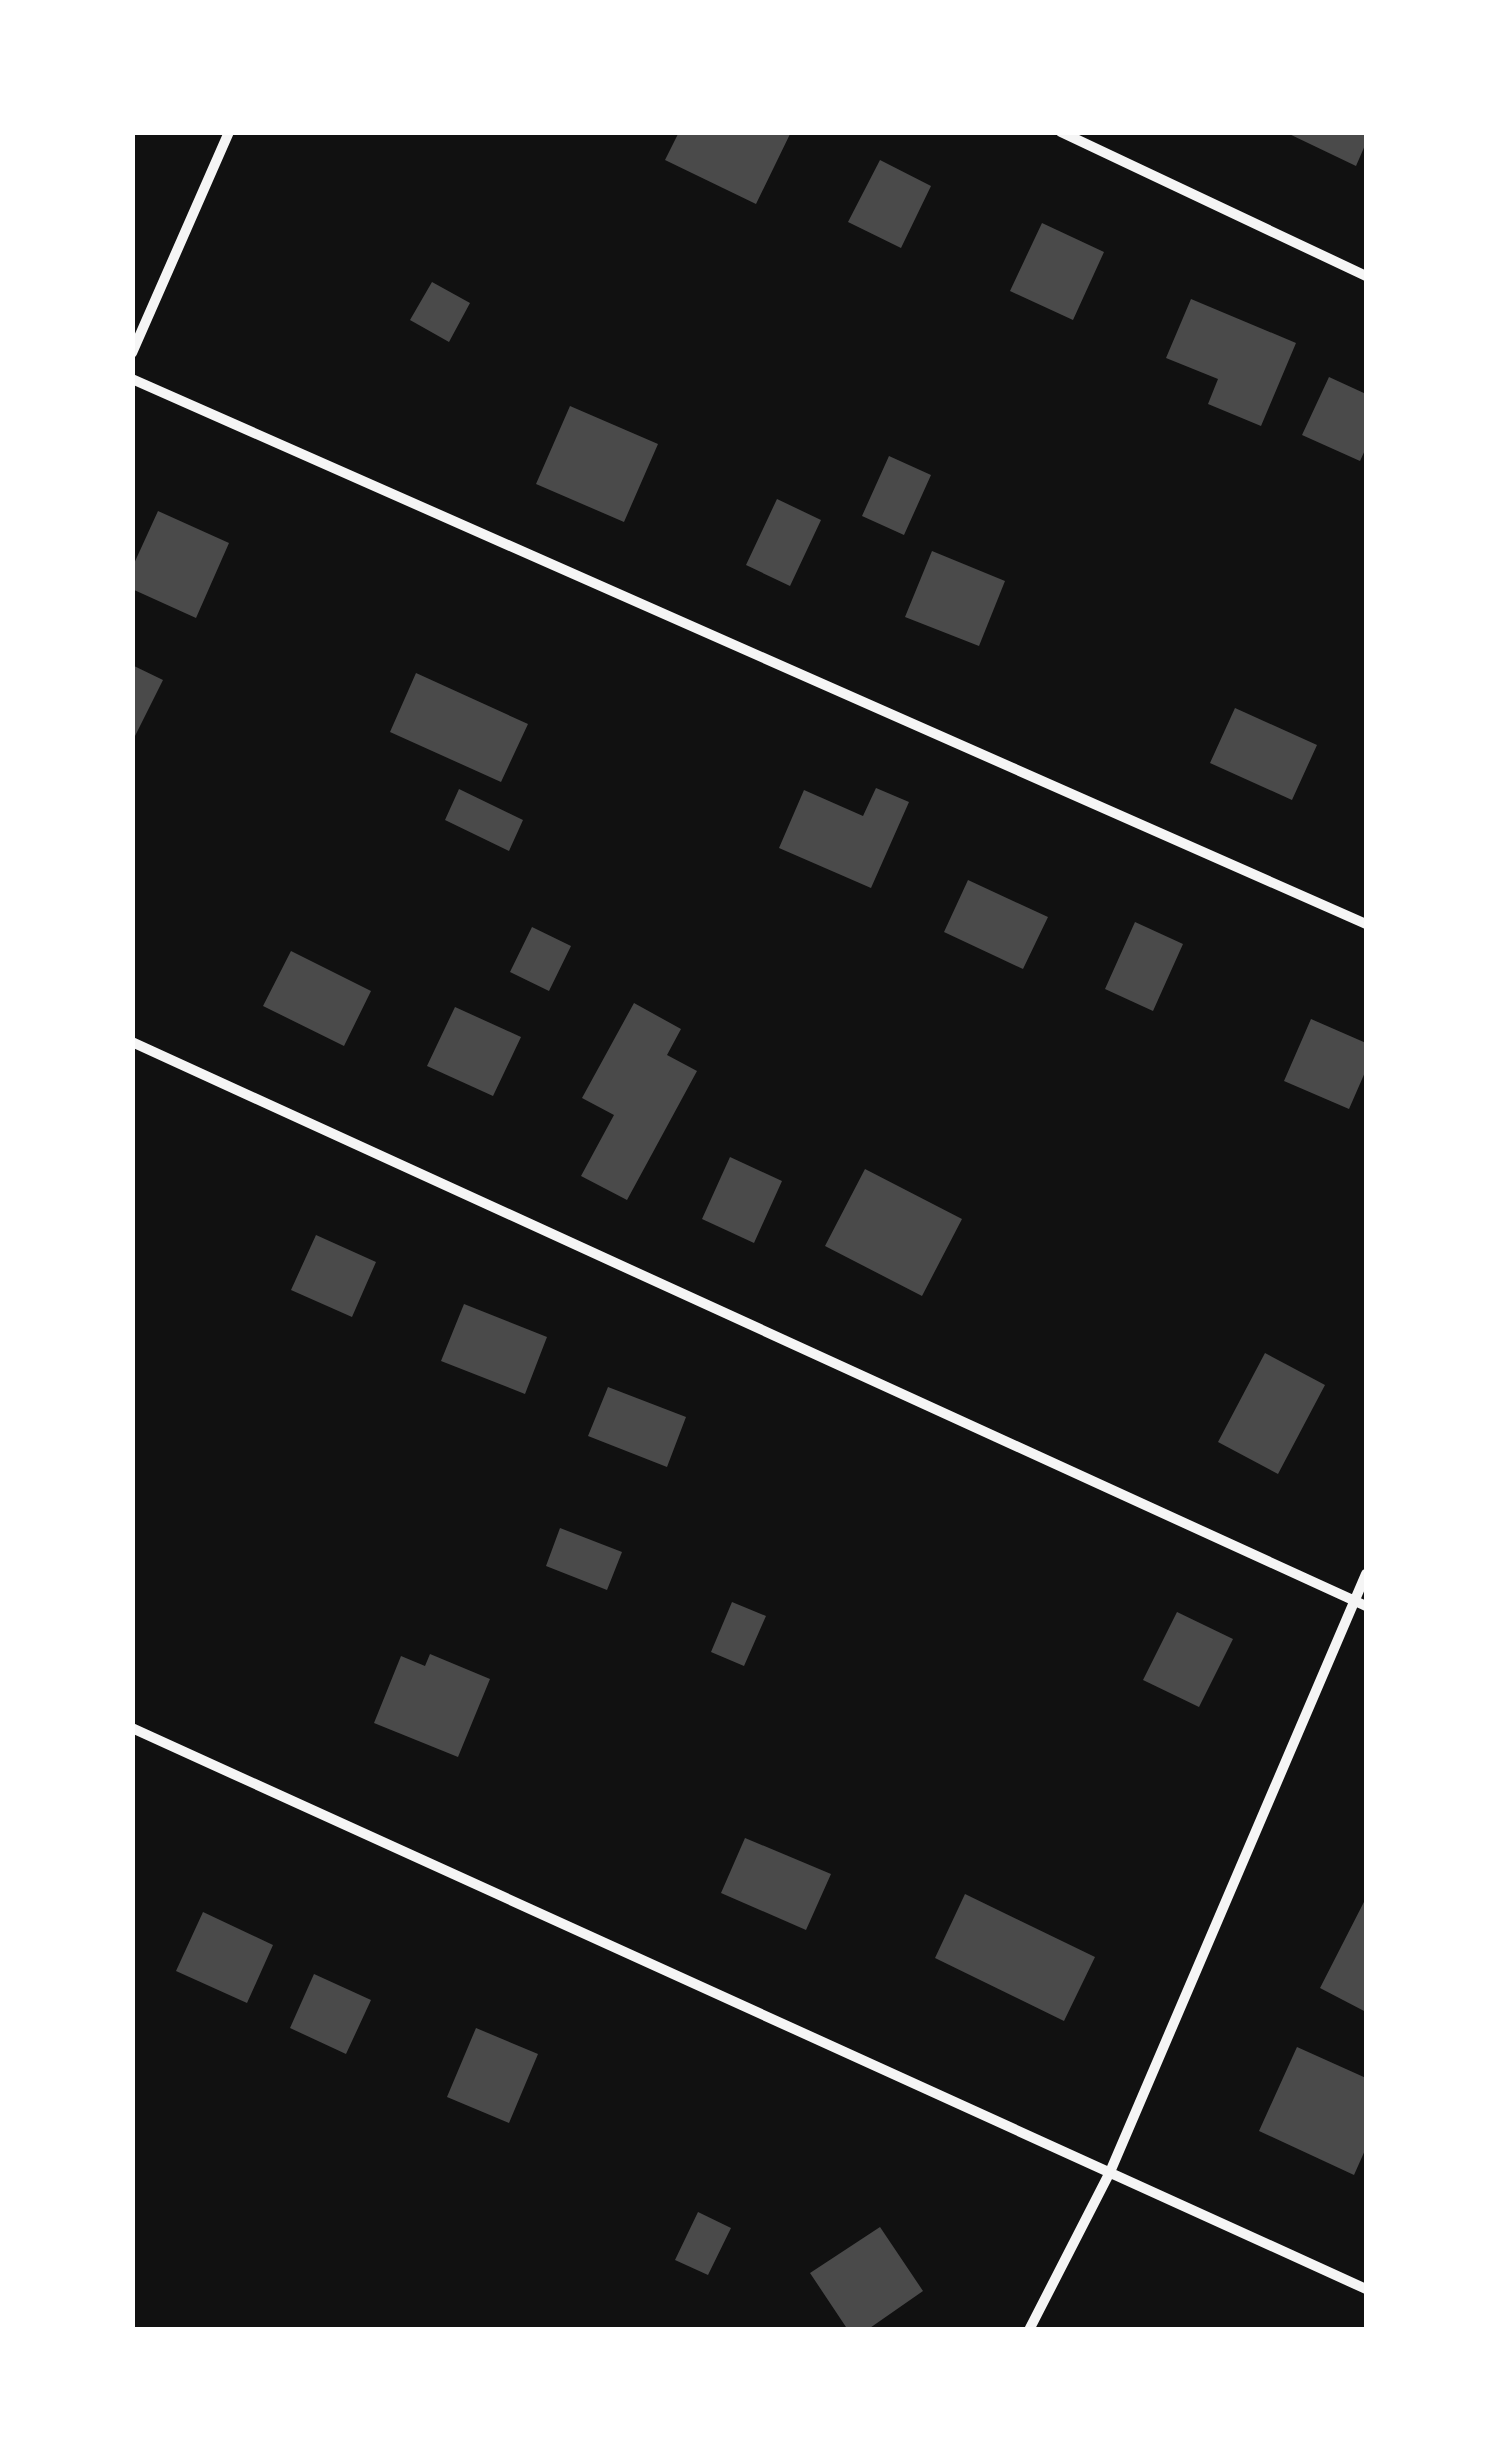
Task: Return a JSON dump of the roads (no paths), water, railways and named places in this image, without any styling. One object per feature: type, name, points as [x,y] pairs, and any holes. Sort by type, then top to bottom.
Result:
[{"type":"street","points":[[132,353],[229,132]]},
{"type":"street","points":[[1061,132],[1366,276]]},
{"type":"street","points":[[132,379],[1366,924]]},
{"type":"street","points":[[132,1042],[1366,1606]]},
{"type":"street","points":[[1029,2330],[1110,2172],[1366,1574]]},
{"type":"street","points":[[132,1728],[1366,2289]]}]
